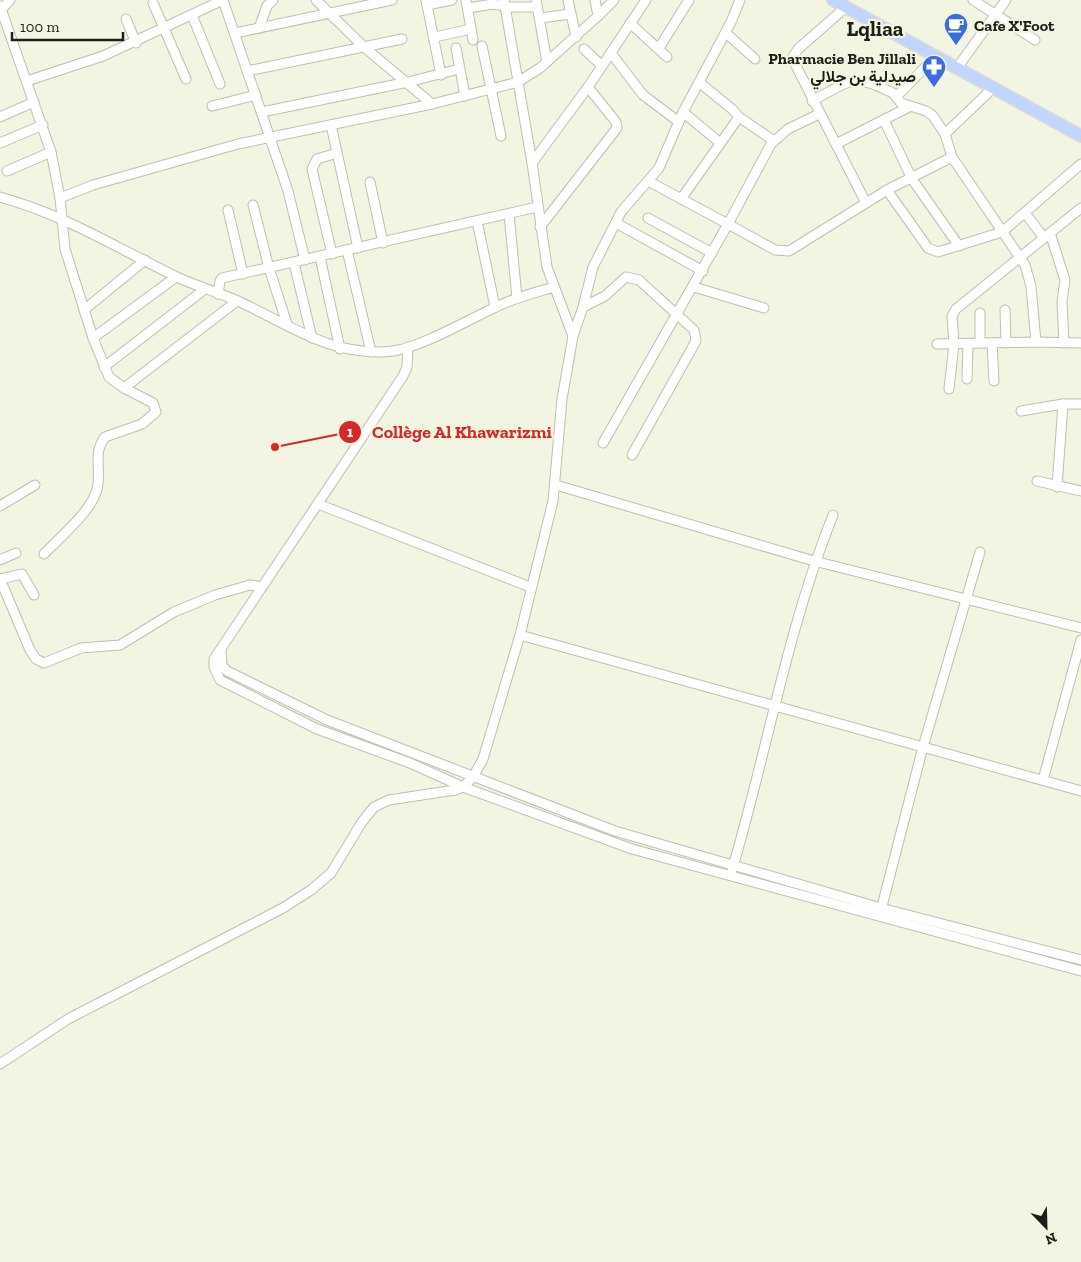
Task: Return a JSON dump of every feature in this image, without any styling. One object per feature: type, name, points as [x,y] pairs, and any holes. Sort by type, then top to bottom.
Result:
[{"type":"main road","points":[[833,0],[1081,136]]},
{"type":"street","points":[[10,0],[0,9],[43,125],[51,152],[60,198],[66,249],[93,338],[109,377],[124,388],[153,403],[156,412],[142,424],[105,437],[101,442],[97,459],[97,491],[83,513],[44,554]]},
{"type":"street","points":[[27,81],[76,67],[136,43],[223,0],[288,191],[305,260]]},
{"type":"street","points":[[259,28],[268,6],[273,0]]},
{"type":"street","points":[[316,0],[364,47],[432,104]]},
{"type":"street","points":[[235,33],[329,13],[355,3],[392,0]]},
{"type":"street","points":[[441,75],[435,37],[426,3],[452,0]]},
{"type":"street","points":[[568,0],[576,36]]},
{"type":"street","points":[[596,0],[598,16]]},
{"type":"street","points":[[60,198],[86,188],[194,155],[270,137],[432,104],[518,82],[547,62],[614,0]]},
{"type":"street","points":[[532,163],[588,87],[646,0]]},
{"type":"street","points":[[659,48],[689,0]]},
{"type":"street","points":[[0,1064],[68,1020],[283,908],[311,890],[331,873],[369,812],[380,804],[445,793],[463,787],[473,777],[483,759],[520,635],[556,485],[560,417],[573,336],[583,307],[595,260],[628,204],[659,168],[683,112],[726,33],[740,0]]},
{"type":"street","points":[[972,0],[996,13],[1035,40]]},
{"type":"street","points":[[957,68],[1006,0]]},
{"type":"street","points":[[153,3],[186,79]]},
{"type":"street","points":[[505,3],[532,163],[547,267],[573,336]]},
{"type":"street","points":[[472,40],[467,4],[537,4],[547,62]]},
{"type":"street","points":[[846,7],[798,49],[792,58],[812,101],[866,203]]},
{"type":"street","points":[[540,18],[570,14]]},
{"type":"street","points":[[192,15],[220,84]]},
{"type":"street","points":[[126,19],[136,43]]},
{"type":"street","points":[[630,23],[667,56]]},
{"type":"street","points":[[435,37],[471,29]]},
{"type":"street","points":[[726,33],[755,59]]},
{"type":"street","points":[[247,71],[402,39]]},
{"type":"street","points":[[482,46],[501,136]]},
{"type":"street","points":[[456,48],[465,96]]},
{"type":"street","points":[[584,49],[602,66]]},
{"type":"street","points":[[611,53],[643,95],[679,122]]},
{"type":"street","points":[[935,57],[898,94],[897,101],[909,107],[926,111],[934,116],[944,134],[952,157],[1020,257],[1031,286],[1036,342]]},
{"type":"street","points":[[262,112],[441,75],[459,69]]},
{"type":"street","points":[[812,101],[856,80],[870,82],[898,94]]},
{"type":"street","points":[[700,83],[739,117],[774,141]]},
{"type":"street","points":[[540,227],[616,128],[616,122],[588,87]]},
{"type":"street","points":[[944,134],[993,88]]},
{"type":"street","points":[[212,106],[256,95]]},
{"type":"street","points":[[0,117],[34,102]]},
{"type":"street","points":[[836,144],[909,107]]},
{"type":"street","points":[[683,112],[719,142]]},
{"type":"street","points":[[603,443],[694,287],[762,157],[774,141],[788,129],[819,114]]},
{"type":"street","points":[[681,199],[719,142],[739,117]]},
{"type":"street","points":[[884,120],[912,179],[959,246]]},
{"type":"street","points":[[0,143],[43,125]]},
{"type":"street","points":[[331,125],[358,248]]},
{"type":"street","points":[[7,171],[51,152]]},
{"type":"street","points":[[332,254],[312,169],[317,159],[337,153]]},
{"type":"street","points":[[648,181],[775,250],[789,251],[887,190],[912,179],[952,157]]},
{"type":"street","points":[[887,190],[928,248],[938,252],[1002,232],[1081,164]]},
{"type":"street","points":[[370,182],[383,243]]},
{"type":"street","points":[[0,197],[61,218],[176,277],[237,301],[312,338],[340,349],[371,352],[395,351],[408,347],[495,307],[554,287]]},
{"type":"street","points":[[252,205],[268,268],[287,324]]},
{"type":"street","points":[[218,294],[222,278],[538,207]]},
{"type":"street","points":[[949,389],[954,344],[952,316],[956,310],[1081,208]]},
{"type":"street","points":[[228,210],[243,274]]},
{"type":"street","points":[[1025,212],[1047,235],[1064,280],[1062,300],[1064,343]]},
{"type":"street","points":[[509,214],[518,298]]},
{"type":"street","points":[[648,218],[712,253]]},
{"type":"street","points":[[477,221],[495,307]]},
{"type":"street","points":[[616,223],[703,270]]},
{"type":"street","points":[[347,250],[371,352]]},
{"type":"street","points":[[320,257],[340,349]]},
{"type":"street","points":[[84,310],[145,260]]},
{"type":"street","points":[[294,263],[312,338]]},
{"type":"street","points":[[93,338],[176,277]]},
{"type":"street","points":[[583,307],[599,300],[626,277],[632,277],[639,280],[694,330],[696,341],[632,455]]},
{"type":"street","points":[[694,287],[764,308]]},
{"type":"street","points":[[104,367],[206,288]]},
{"type":"street","points":[[124,388],[237,301]]},
{"type":"street","points":[[1006,310],[1006,343]]},
{"type":"street","points":[[980,313],[980,343]]},
{"type":"street","points":[[992,343],[994,380]]},
{"type":"street","points":[[936,344],[1081,343]]},
{"type":"street","points":[[967,379],[968,344]]},
{"type":"street","points":[[408,347],[407,367],[403,376],[214,660],[214,667],[220,680],[317,729],[410,763],[463,787],[632,849],[880,912],[1081,960]]},
{"type":"street","points":[[1057,487],[1063,404]]},
{"type":"street","points":[[1021,411],[1063,404],[1081,404]]},
{"type":"street","points":[[1037,481],[1081,492]]},
{"type":"street","points":[[0,506],[35,485]]},
{"type":"street","points":[[556,485],[814,561],[1081,628]]},
{"type":"street","points":[[318,504],[530,587]]},
{"type":"street","points":[[731,875],[774,706],[814,561],[833,516]]},
{"type":"street","points":[[0,560],[16,552]]},
{"type":"street","points":[[880,912],[923,747],[980,552]]},
{"type":"street","points":[[34,595],[22,574],[0,579],[30,650],[36,659],[44,663],[81,648],[120,645],[174,612],[237,588],[250,585],[262,587]]},
{"type":"street","points":[[520,635],[1081,791]]},
{"type":"street","points":[[1043,780],[1081,640]]},
{"type":"street","points":[[221,648],[222,666],[227,671],[327,720],[615,831],[734,865],[880,912],[1081,972]]},
{"type":"place","name":"Cafe X'Foot","points":[[956,46]]},
{"type":"place","name":"Pharmacie Ben Jillali صيدلية بن جلالي","points":[[934,88]]},
{"type":"place","name":"Collège Al Khawarizmi","points":[[275,447]]},
{"type":"district","name":"Lqliaa","points":[[875,29]]}]
